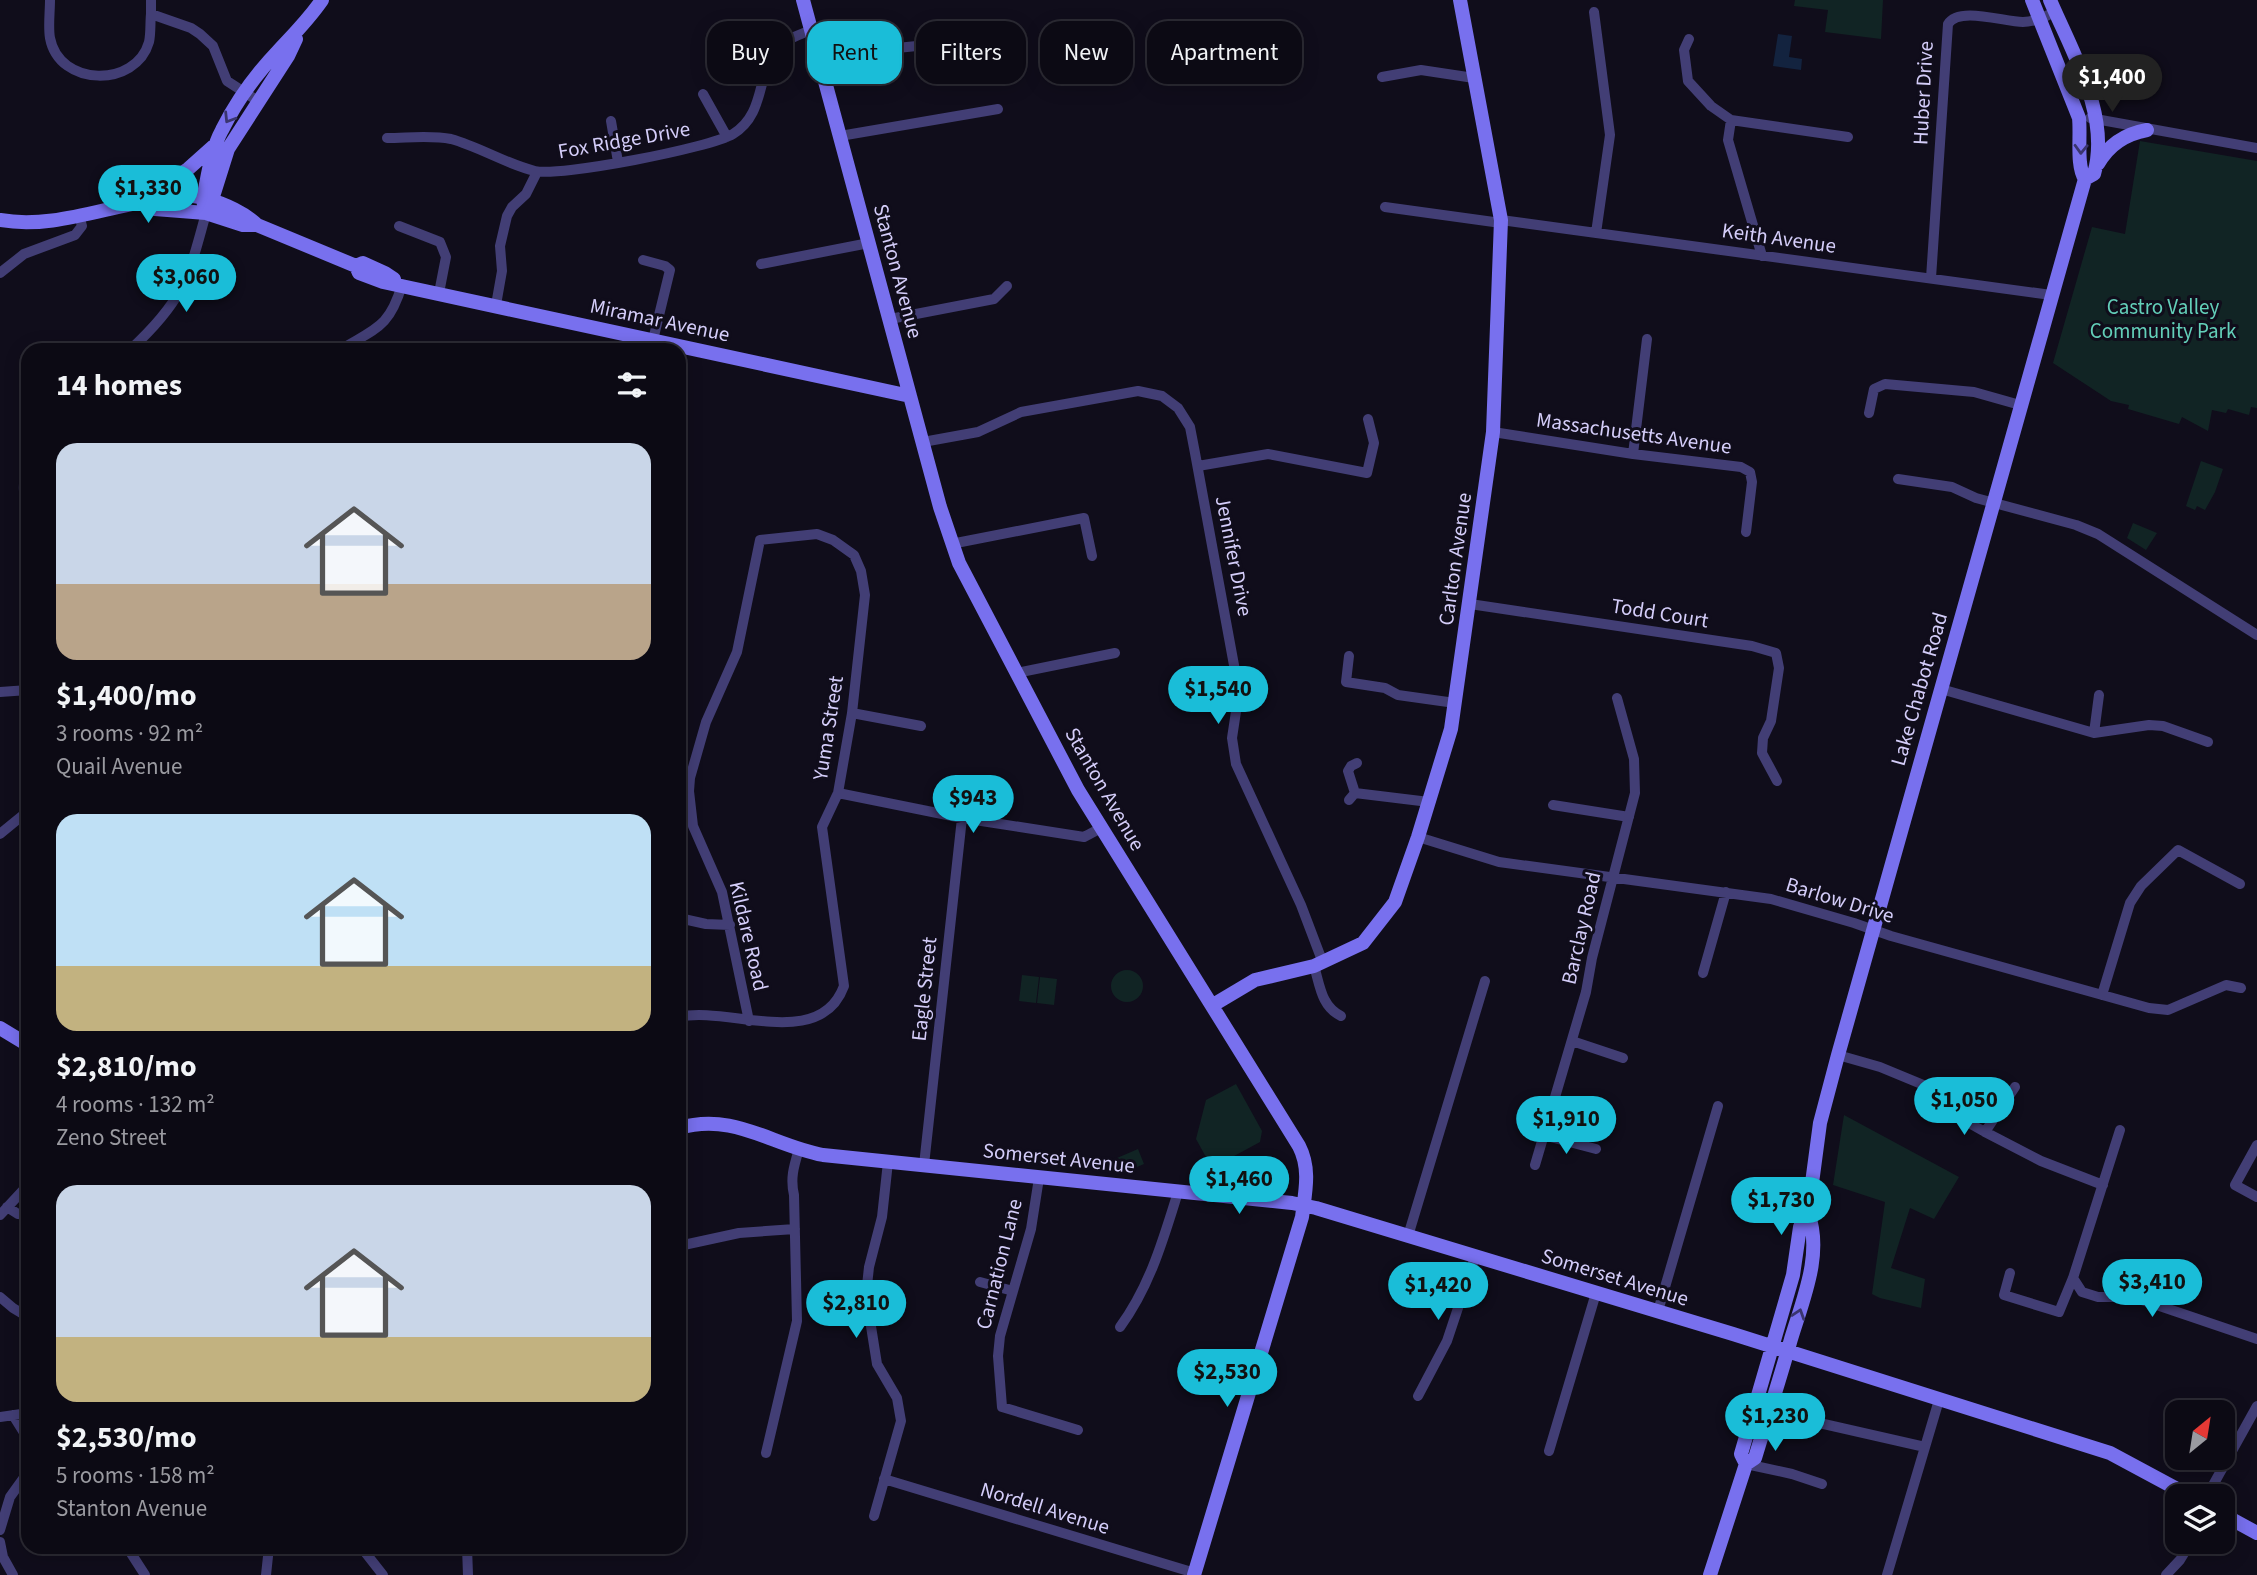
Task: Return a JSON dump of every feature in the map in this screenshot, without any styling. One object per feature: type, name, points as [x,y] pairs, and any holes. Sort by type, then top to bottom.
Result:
[{"type":"street","points":[[50,0],[50,40],[63,62],[90,77],[117,75],[139,59],[149,43],[151,0]]},
{"type":"street","points":[[138,343],[159,323],[182,291],[192,266],[207,204],[216,144],[222,130],[288,56],[299,31],[323,0]]},
{"type":"street","name":"Stanton Avenue","points":[[803,0],[809,21]]},
{"type":"street","name":"Carlton Avenue","points":[[1213,1005],[1255,980],[1319,964],[1363,943],[1395,902],[1451,729],[1493,432],[1501,222],[1460,0]]},
{"type":"street","name":"Lake Chabot Road","points":[[2032,0],[2079,118],[2079,170],[2090,174]]},
{"type":"street","name":"Lake Chabot Road","points":[[1710,1575],[1745,1464],[1741,1454],[1793,1275],[1800,1227],[1808,1213],[1820,1123],[1838,1055],[2051,295],[2090,174],[2097,140],[2095,119],[2085,83],[2052,6]]},
{"type":"street","name":"Huber Drive","points":[[1931,278],[1948,24],[1951,19],[1962,15],[2021,22],[2040,19],[2052,6]]},
{"type":"street","points":[[1594,12],[1610,135],[1596,233]]},
{"type":"street","points":[[151,14],[191,28],[200,34],[213,46],[227,81],[251,97]]},
{"type":"street","name":"Fox Ridge Drive","points":[[387,138],[450,139],[537,172],[618,162],[708,145],[727,137],[746,124],[752,116],[772,57],[787,40],[807,32]]},
{"type":"street","points":[[1689,39],[1684,50],[1688,81],[1711,106],[1731,120],[1848,137]]},
{"type":"street","points":[[1382,77],[1421,70],[1474,78]]},
{"type":"street","name":"Stanton Avenue","points":[[826,84],[910,396],[951,544],[959,563],[1101,828],[1304,1156],[1307,1169],[1304,1205],[1276,1310],[1195,1574]]},
{"type":"street","points":[[703,94],[727,137]]},
{"type":"street","points":[[207,204],[251,97]]},
{"type":"street","points":[[840,136],[998,108]]},
{"type":"street","points":[[2079,118],[2257,148]]},
{"type":"street","points":[[1731,120],[1728,140],[1762,256]]},
{"type":"street","points":[[611,121],[618,162]]},
{"type":"street","points":[[2090,174],[2114,144],[2128,135],[2147,130]]},
{"type":"street","points":[[143,202],[188,169],[216,144]]},
{"type":"street","points":[[496,305],[502,271],[500,246],[507,216],[526,194],[537,172]]},
{"type":"street","name":"Miramar Avenue","points":[[0,220],[52,222],[166,195],[207,204],[243,225],[257,225],[356,266],[359,273],[383,282],[496,305],[657,343]]},
{"type":"street","name":"Keith Avenue","points":[[1385,207],[2051,295]]},
{"type":"street","points":[[0,272],[24,254],[75,235],[82,226],[79,215]]},
{"type":"street","points":[[399,226],[440,242],[446,257],[439,293]]},
{"type":"street","points":[[761,264],[869,243]]},
{"type":"street","points":[[643,260],[665,266],[670,271],[661,343]]},
{"type":"street","points":[[351,343],[384,323],[395,309],[402,285]]},
{"type":"street","points":[[890,320],[995,299],[1007,286]]},
{"type":"street","points":[[1633,454],[1647,339]]},
{"type":"street","name":"Miramar Avenue","points":[[686,349],[910,396]]},
{"type":"street","points":[[1869,413],[1874,388],[1885,384],[1975,392],[2020,405]]},
{"type":"street","name":"Jennifer Drive","points":[[923,442],[978,432],[1021,412],[1129,392],[1147,391],[1168,400],[1183,414],[1190,427],[1198,466],[1236,676],[1237,705],[1232,738],[1236,764],[1301,905],[1319,964],[1325,1001],[1341,1016]]},
{"type":"street","points":[[1198,466],[1268,454],[1367,473],[1374,443],[1368,419]]},
{"type":"street","name":"Massachusetts Avenue","points":[[1493,432],[1633,454],[1741,467],[1750,472],[1752,482],[1746,533]]},
{"type":"street","points":[[1898,479],[1952,487],[1976,498],[2076,524],[2098,534],[2256,632]]},
{"type":"street","points":[[951,544],[1084,518],[1092,556]]},
{"type":"street","name":"Yuma Street","points":[[686,1016],[710,1014],[749,1021],[798,1020],[831,1009],[844,986],[822,827],[838,793],[852,713],[865,594],[861,571],[855,555],[834,540],[817,534],[760,540]]},
{"type":"street","name":"Kildare Road","points":[[749,1021],[722,891],[693,826],[689,791],[690,778],[706,722],[737,652],[760,540]]},
{"type":"street","name":"Todd Court","points":[[1470,604],[1752,646],[1776,653],[1779,668],[1771,721],[1763,738],[1762,753],[1777,781]]},
{"type":"street","points":[[1016,673],[1115,653]]},
{"type":"street","points":[[1349,656],[1346,682],[1385,688],[1398,695],[1455,703]]},
{"type":"street","points":[[1941,689],[2094,733],[2149,725],[2163,726],[2208,742]]},
{"type":"street","points":[[0,692],[21,690]]},
{"type":"street","points":[[2094,733],[2099,695]]},
{"type":"street","name":"Barclay Road","points":[[1535,1165],[1586,992],[1592,958],[1635,793],[1634,759],[1616,698]]},
{"type":"street","points":[[852,713],[920,726]]},
{"type":"street","points":[[1357,763],[1348,771],[1352,797],[1429,802]]},
{"type":"street","points":[[838,793],[962,818],[1084,837],[1101,828]]},
{"type":"street","points":[[1553,805],[1629,817]]},
{"type":"street","points":[[0,834],[21,817]]},
{"type":"street","name":"Eagle Street","points":[[924,1165],[962,818]]},
{"type":"street","name":"Barlow Drive","points":[[1418,837],[1499,862],[1771,900],[2149,1009],[2168,1010],[2226,985],[2241,988]]},
{"type":"street","points":[[2102,995],[2130,903],[2141,886],[2178,850],[2240,884]]},
{"type":"street","points":[[1703,973],[1726,892]]},
{"type":"street","points":[[686,920],[730,925]]},
{"type":"street","points":[[1408,1236],[1485,981]]},
{"type":"street","points":[[0,1027],[21,1040]]},
{"type":"street","points":[[1572,1041],[1623,1058]]},
{"type":"street","points":[[1838,1055],[1880,1067],[1926,1086],[1960,1118],[1985,1132],[2041,1161],[2103,1185]]},
{"type":"street","points":[[1985,1132],[2015,1087]]},
{"type":"street","points":[[1658,1311],[1718,1106]]},
{"type":"street","name":"Somerset Avenue","points":[[686,1127],[705,1123],[735,1125],[823,1155],[1304,1205],[1772,1346],[2110,1453],[2168,1484]]},
{"type":"street","points":[[2010,1273],[2004,1295],[2059,1312],[2073,1278],[2120,1130]]},
{"type":"street","points":[[1543,1135],[1596,1149]]},
{"type":"street","points":[[2257,1145],[2235,1185],[2257,1197]]},
{"type":"street","points":[[766,1453],[797,1321],[792,1177],[799,1149]]},
{"type":"street","points":[[874,1516],[899,1429],[901,1413],[897,1398],[877,1364],[866,1295],[869,1267],[882,1216],[888,1162]]},
{"type":"street","name":"Carnation Lane","points":[[1039,1178],[1031,1230],[999,1345],[1002,1407],[1078,1430]]},
{"type":"street","points":[[0,1215],[21,1192]]},
{"type":"street","points":[[1120,1327],[1147,1284],[1178,1192]]},
{"type":"street","points":[[7,1207],[21,1214]]},
{"type":"street","name":"Lake Chabot Road","points":[[1745,1464],[1755,1458],[1810,1277],[1813,1228],[1808,1213]]},
{"type":"street","points":[[686,1244],[739,1233],[795,1229]]},
{"type":"street","points":[[1418,1395],[1447,1341],[1475,1257]]},
{"type":"street","points":[[2073,1278],[2082,1292],[2098,1297],[2133,1297],[2257,1339]]},
{"type":"street","points":[[980,1282],[1013,1292]]},
{"type":"street","points":[[1549,1451],[1596,1293]]},
{"type":"street","points":[[0,1297],[21,1313]]},
{"type":"street","points":[[1887,1575],[1939,1399]]},
{"type":"street","points":[[2214,1484],[2257,1406]]},
{"type":"street","points":[[0,1417],[21,1414]]},
{"type":"street","points":[[13,1415],[21,1428]]},
{"type":"street","points":[[1815,1422],[1925,1447]]},
{"type":"street","points":[[1745,1464],[1793,1474],[1822,1484]]},
{"type":"street","name":"Nordell Avenue","points":[[884,1479],[1195,1574]]},
{"type":"street","points":[[0,1530],[10,1497],[21,1482]]},
{"type":"street","points":[[2235,1521],[2257,1533]]},
{"type":"street","points":[[0,1542],[3,1557],[13,1575]]},
{"type":"street","points":[[132,1554],[145,1575]]},
{"type":"street","points":[[266,1575],[268,1554]]},
{"type":"street","points":[[368,1554],[383,1575]]},
{"type":"street","points":[[467,1554],[468,1575]]},
{"type":"street","points":[[2166,1575],[2184,1554]]},
{"type":"green space","points":[[1795,0],[1883,0],[1881,39],[1825,32],[1828,10],[1794,6]]},
{"type":"green space","name":"Castro Valley Community Park","points":[[2140,141],[2257,161],[2257,408],[2251,407],[2249,415],[2228,409],[2226,413],[2212,410],[2208,431],[2182,417],[2179,424],[2128,409],[2129,405],[2111,401],[2053,363],[2092,227],[2125,234]]},
{"type":"green space","points":[[2201,461],[2223,469],[2205,510],[2197,506],[2195,510],[2186,506]]},
{"type":"green space","points":[[2133,523],[2157,533],[2146,550],[2127,538]]},
{"type":"green space","points":[[1127,970],[1138,975],[1143,986],[1138,997],[1127,1002],[1116,997],[1111,986],[1116,975]]},
{"type":"green space","points":[[1022,975],[1039,977],[1036,1003],[1019,1001]]},
{"type":"green space","points":[[1040,977],[1057,979],[1054,1005],[1037,1003]]},
{"type":"green space","points":[[1236,1084],[1262,1131],[1260,1142],[1212,1168],[1196,1139],[1206,1100]]},
{"type":"green space","points":[[1844,1115],[1959,1177],[1934,1219],[1910,1208],[1891,1268],[1925,1279],[1921,1308],[1872,1294],[1885,1202],[1833,1185]]},
{"type":"green space","points":[[1138,1149],[1144,1164],[1123,1173],[1117,1158]]},
{"type":"water","points":[[1778,34],[1792,36],[1789,57],[1802,59],[1801,70],[1773,66]]}]
